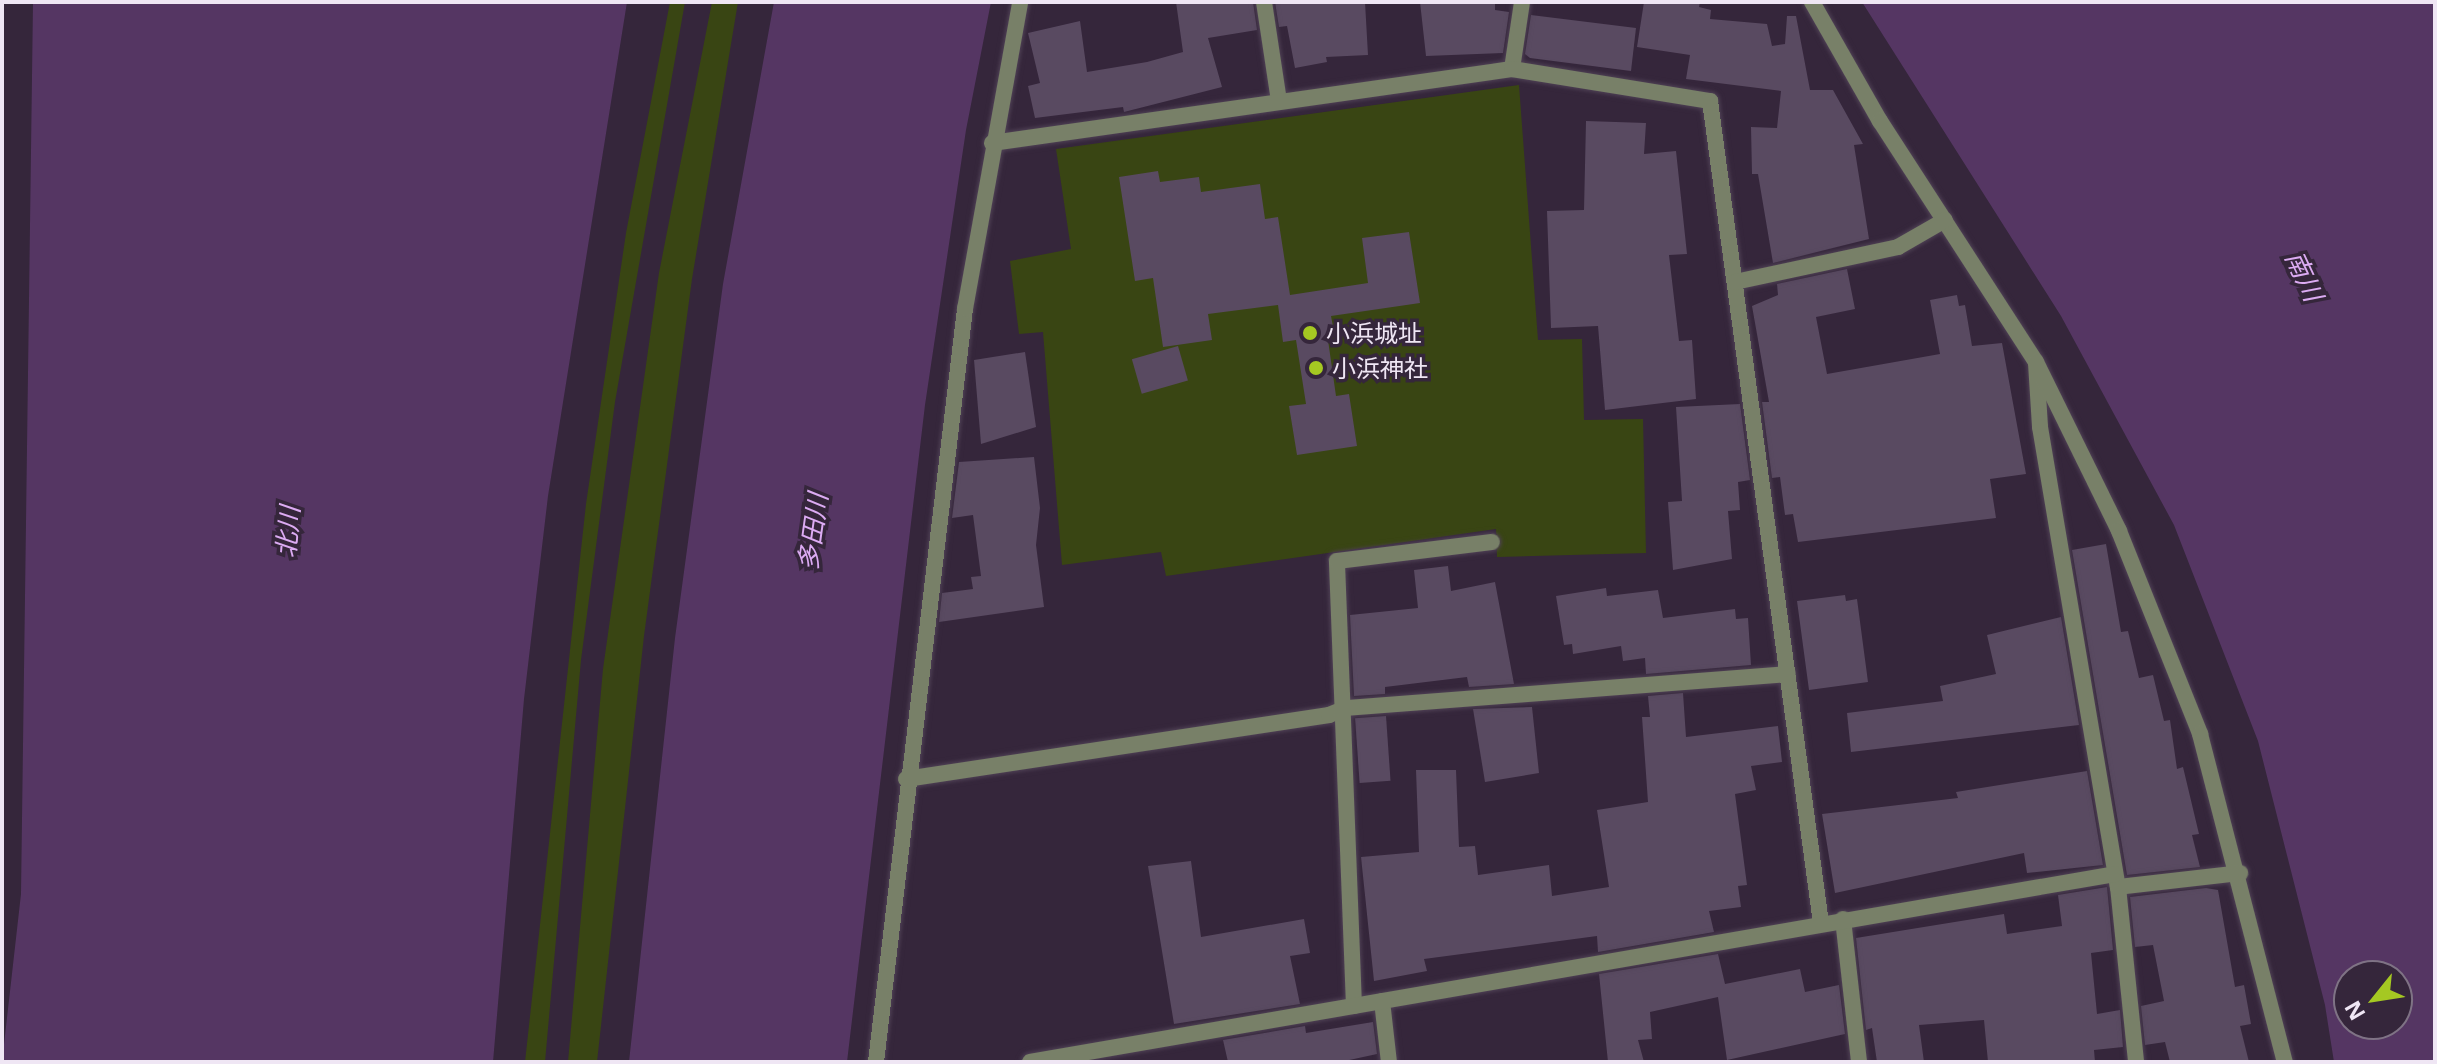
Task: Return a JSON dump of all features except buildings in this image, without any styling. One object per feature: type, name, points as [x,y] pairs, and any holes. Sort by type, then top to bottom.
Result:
[{"type":"street","points":[[876,1062],[906,779],[965,309],[992,143],[1020,2]]},
{"type":"street","points":[[1264,2],[1279,101]]},
{"type":"street","points":[[1512,69],[1522,2]]},
{"type":"street","points":[[1812,2],[2036,362],[2164,636],[2200,734],[2240,873],[2285,1062]]},
{"type":"street","points":[[992,143],[1512,69],[1710,101],[1821,923]]},
{"type":"street","points":[[1735,282],[1898,247],[1945,220]]},
{"type":"street","points":[[2036,362],[2040,427],[2116,880],[2136,1062]]},
{"type":"street","points":[[1354,1006],[1340,711],[1337,561],[1492,542]]},
{"type":"street","points":[[906,779],[1340,711],[1788,674]]},
{"type":"street","points":[[1030,1062],[1843,919],[2116,880],[2240,873]]},
{"type":"street","points":[[1843,919],[1859,1062]]},
{"type":"street","points":[[1382,1001],[1389,1062]]},
{"type":"green space","points":[[670,2],[685,2],[615,402],[581,660],[545,1062],[525,1062],[586,504],[626,233]]},
{"type":"green space","points":[[712,2],[738,2],[692,279],[644,636],[597,1062],[568,1062],[603,669],[659,273]]},
{"type":"green space","points":[[1519,85],[1538,340],[1582,339],[1584,420],[1643,419],[1646,553],[1497,557],[1496,529],[1166,576],[1161,552],[1062,565],[1043,332],[1019,334],[1010,261],[1071,249],[1056,149]]},
{"type":"water","name":"北川","points":[[33,2],[627,2],[548,496],[524,699],[493,1062],[2,1062],[21,894]]},
{"type":"water","name":"多田川","points":[[774,2],[991,2],[966,130],[925,405],[847,1062],[629,1062],[675,638],[723,284]]},
{"type":"water","name":"南川","points":[[1862,2],[2435,2],[2435,1062],[2334,1062],[2325,1005],[2258,741],[2174,525],[2061,316]]},
{"type":"place","name":"小浜城址","points":[[1310,333]]},
{"type":"place","name":"小浜神社","points":[[1316,368]]}]
